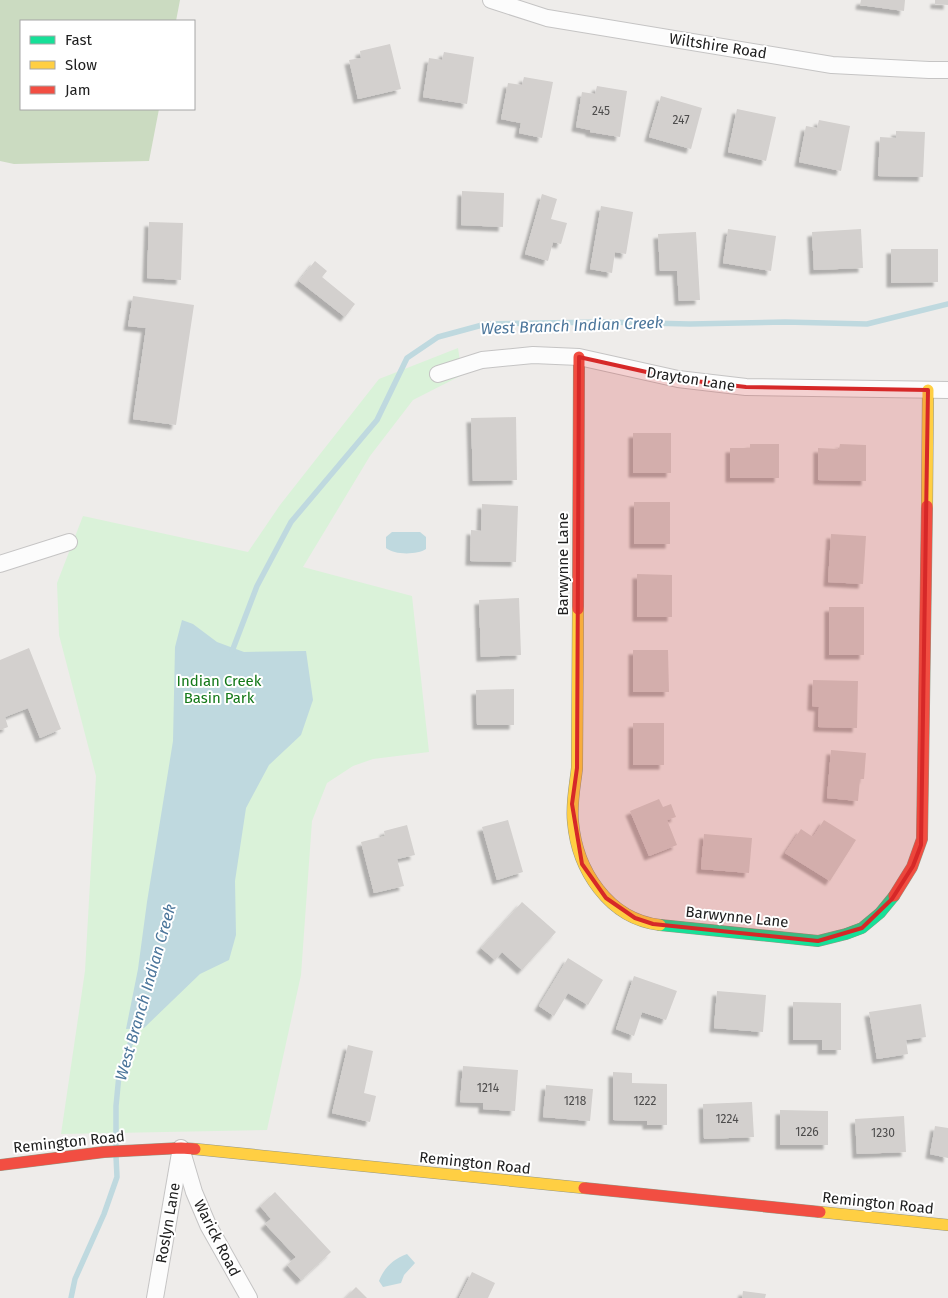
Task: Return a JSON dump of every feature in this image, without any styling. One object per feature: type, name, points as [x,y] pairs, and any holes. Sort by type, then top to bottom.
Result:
[{"type":"street","name":"Wiltshire Road","points":[[491,0],[547,18],[832,65],[948,70]]},
{"type":"street","name":"Drayton Lane","points":[[438,374],[482,360],[533,356],[579,357],[678,379],[746,387],[948,390]]},
{"type":"street","name":"Barwynne Lane","points":[[579,357],[577,768],[572,804],[577,847],[582,864],[594,884],[606,898],[635,918],[653,924],[818,940],[839,937],[852,932],[862,928],[878,916],[913,866],[921,845],[923,822],[928,390]]},
{"type":"street","points":[[0,564],[69,542]]},
{"type":"street","name":"Remington Road","points":[[0,1165],[54,1156],[181,1148],[948,1225]]},
{"type":"street","name":"Roslyn Lane","points":[[155,1298],[181,1148]]},
{"type":"street","name":"Warick Road","points":[[181,1148],[194,1192],[208,1225],[249,1298]]},
{"type":"highlighted area","points":[[579,357],[678,379],[746,387],[928,390],[921,845],[913,866],[892,899],[862,928],[818,941],[653,924],[635,918],[606,898],[582,864],[572,804],[577,768]]},
{"type":"green space","points":[[0,0],[180,0],[176,20],[20,20],[20,110],[159,110],[149,161],[14,164],[0,161]]},
{"type":"green space","name":"Indian Creek Basin Park","points":[[458,348],[462,375],[413,400],[370,456],[303,567],[412,596],[429,752],[373,759],[353,766],[327,783],[312,821],[301,975],[267,1130],[61,1134],[85,971],[96,776],[59,635],[57,583],[83,516],[248,552],[280,505],[379,379]]},
{"type":"water","points":[[392,532],[420,532],[426,537],[426,549],[411,553],[400,553],[386,548],[386,537]]},
{"type":"water","points":[[182,620],[193,624],[217,642],[244,652],[306,651],[313,700],[301,735],[269,765],[246,808],[235,881],[236,935],[229,960],[200,974],[144,1028],[126,1029],[138,969],[173,741],[175,647]]},
{"type":"water","points":[[407,1254],[415,1263],[404,1275],[401,1283],[383,1287],[379,1281],[386,1268],[397,1258]]},
{"type":"building","points":[[861,0],[905,0],[904,11],[860,5]]},
{"type":"building","points":[[935,0],[948,0],[948,5],[935,4]]},
{"type":"building","points":[[390,44],[401,89],[358,99],[349,60],[361,58],[360,51]]},
{"type":"building","points":[[444,52],[474,57],[467,104],[423,97],[429,58],[442,60]]},
{"type":"building","points":[[524,77],[553,82],[542,138],[519,133],[521,123],[501,119],[508,83],[522,85]]},
{"type":"building","points":[[597,86],[627,91],[620,137],[590,132],[590,130],[576,127],[582,92],[595,94]]},
{"type":"building","points":[[661,96],[702,108],[691,149],[649,137]]},
{"type":"building","points":[[737,109],[776,117],[766,161],[728,152]]},
{"type":"building","points":[[819,120],[850,126],[841,171],[799,162],[806,126],[817,128]]},
{"type":"building","points":[[896,131],[925,132],[923,177],[878,176],[880,137],[896,138]]},
{"type":"building","points":[[462,191],[504,193],[503,227],[461,225]]},
{"type":"building","points":[[542,194],[557,199],[551,219],[567,223],[561,244],[553,242],[548,261],[525,254]]},
{"type":"building","points":[[601,206],[633,212],[626,254],[615,252],[612,273],[590,269]]},
{"type":"building","points":[[149,222],[183,223],[181,280],[147,278]]},
{"type":"building","points":[[728,229],[776,236],[771,271],[723,263]]},
{"type":"building","points":[[861,229],[863,268],[814,270],[812,232]]},
{"type":"building","points":[[696,232],[700,300],[679,301],[677,271],[660,271],[658,234]]},
{"type":"building","points":[[891,249],[938,249],[938,282],[891,283]]},
{"type":"building","points":[[315,261],[327,271],[322,277],[355,304],[345,317],[299,281]]},
{"type":"building","points":[[133,296],[194,305],[176,425],[133,419],[146,328],[128,326]]},
{"type":"building","points":[[516,417],[517,480],[473,481],[471,418]]},
{"type":"building","points":[[633,433],[671,433],[671,473],[633,473]]},
{"type":"building","points":[[750,444],[779,444],[779,478],[730,478],[730,448],[750,448]]},
{"type":"building","points":[[840,444],[866,445],[866,481],[818,480],[818,448],[839,449]]},
{"type":"building","points":[[634,502],[670,502],[670,544],[634,544]]},
{"type":"building","points":[[482,504],[518,506],[516,562],[470,561],[471,530],[481,531]]},
{"type":"building","points":[[831,534],[866,536],[863,584],[828,582]]},
{"type":"building","points":[[637,574],[672,575],[672,617],[637,617]]},
{"type":"building","points":[[519,598],[521,655],[481,657],[479,600]]},
{"type":"building","points":[[829,607],[864,607],[864,655],[829,655]]},
{"type":"building","points":[[29,648],[61,729],[40,738],[28,708],[5,717],[8,727],[0,730],[0,660]]},
{"type":"building","points":[[633,650],[668,650],[669,692],[633,692]]},
{"type":"building","points":[[813,680],[858,681],[857,728],[818,727],[819,707],[812,706]]},
{"type":"building","points":[[514,689],[514,725],[477,725],[476,690]]},
{"type":"building","points":[[633,723],[664,723],[664,765],[633,765]]},
{"type":"building","points":[[831,750],[866,753],[864,779],[860,779],[858,801],[827,798]]},
{"type":"building","points":[[659,799],[663,807],[671,804],[676,817],[667,820],[677,845],[649,856],[630,811]]},
{"type":"building","points":[[508,820],[523,872],[497,880],[482,827]]},
{"type":"building","points":[[824,820],[856,840],[830,881],[785,853],[801,829],[813,837]]},
{"type":"building","points":[[407,825],[415,855],[397,859],[404,886],[374,893],[361,842],[385,836],[384,831]]},
{"type":"building","points":[[704,834],[752,838],[749,873],[701,869]]},
{"type":"building","points":[[522,902],[556,932],[522,970],[502,952],[495,960],[481,948]]},
{"type":"building","points":[[568,958],[603,980],[588,1005],[568,993],[554,1016],[539,1006]]},
{"type":"building","points":[[634,976],[677,991],[666,1020],[642,1012],[634,1036],[616,1029]]},
{"type":"building","points":[[717,991],[766,995],[763,1032],[714,1028]]},
{"type":"building","points":[[793,1002],[841,1003],[841,1050],[822,1050],[822,1040],[793,1040]]},
{"type":"building","points":[[921,1004],[926,1037],[906,1040],[908,1054],[877,1059],[869,1012]]},
{"type":"building","points":[[348,1045],[373,1051],[364,1093],[376,1096],[370,1122],[332,1113]]},
{"type":"building","points":[[463,1066],[518,1070],[515,1111],[483,1109],[483,1103],[460,1102]]},
{"type":"building","points":[[613,1072],[632,1073],[632,1083],[667,1084],[667,1125],[647,1125],[647,1121],[613,1120]]},
{"type":"building","points":[[546,1085],[593,1089],[590,1121],[543,1117]]},
{"type":"building","points":[[752,1102],[754,1137],[704,1139],[703,1104]]},
{"type":"building","points":[[780,1110],[828,1111],[828,1145],[780,1145]]},
{"type":"building","points":[[904,1116],[906,1152],[857,1154],[855,1119]]},
{"type":"building","points":[[935,1126],[948,1128],[948,1158],[930,1154]]},
{"type":"building","points":[[275,1192],[331,1252],[301,1280],[287,1265],[296,1257],[265,1224],[271,1219],[260,1206]]},
{"type":"building","points":[[472,1272],[495,1283],[488,1298],[459,1298]]},
{"type":"building","points":[[356,1287],[367,1298],[345,1298]]},
{"type":"building","points":[[743,1291],[766,1294],[765,1298],[742,1298]]},
{"type":"waterway","name":"West Branch Indian Creek","points":[[231,654],[257,586],[291,522],[377,420],[407,358],[438,337],[486,324],[603,322],[867,324],[948,304]]},
{"type":"waterway","name":"West Branch Indian Creek","points":[[116,1147],[116,1106],[119,1075],[138,1022]]},
{"type":"waterway","name":"West Branch Indian Creek","points":[[71,1298],[75,1279],[104,1214],[117,1177],[116,1156]]},
{"type":"traffic: fast","points":[[660,925],[818,941],[862,928],[880,913],[894,896]]},
{"type":"traffic: slow","points":[[927,506],[928,390]]},
{"type":"traffic: slow","points":[[578,609],[577,768],[572,808],[576,840],[581,857],[598,889],[625,913],[641,921],[660,925]]},
{"type":"traffic: slow","points":[[195,1149],[584,1188]]},
{"type":"traffic: slow","points":[[820,1212],[948,1225]]},
{"type":"traffic: jam","points":[[578,609],[579,357]]},
{"type":"traffic: jam","points":[[894,896],[912,867],[922,839],[927,506]]},
{"type":"traffic: jam","points":[[0,1165],[104,1152],[195,1149]]},
{"type":"traffic: jam","points":[[584,1188],[820,1212]]}]
